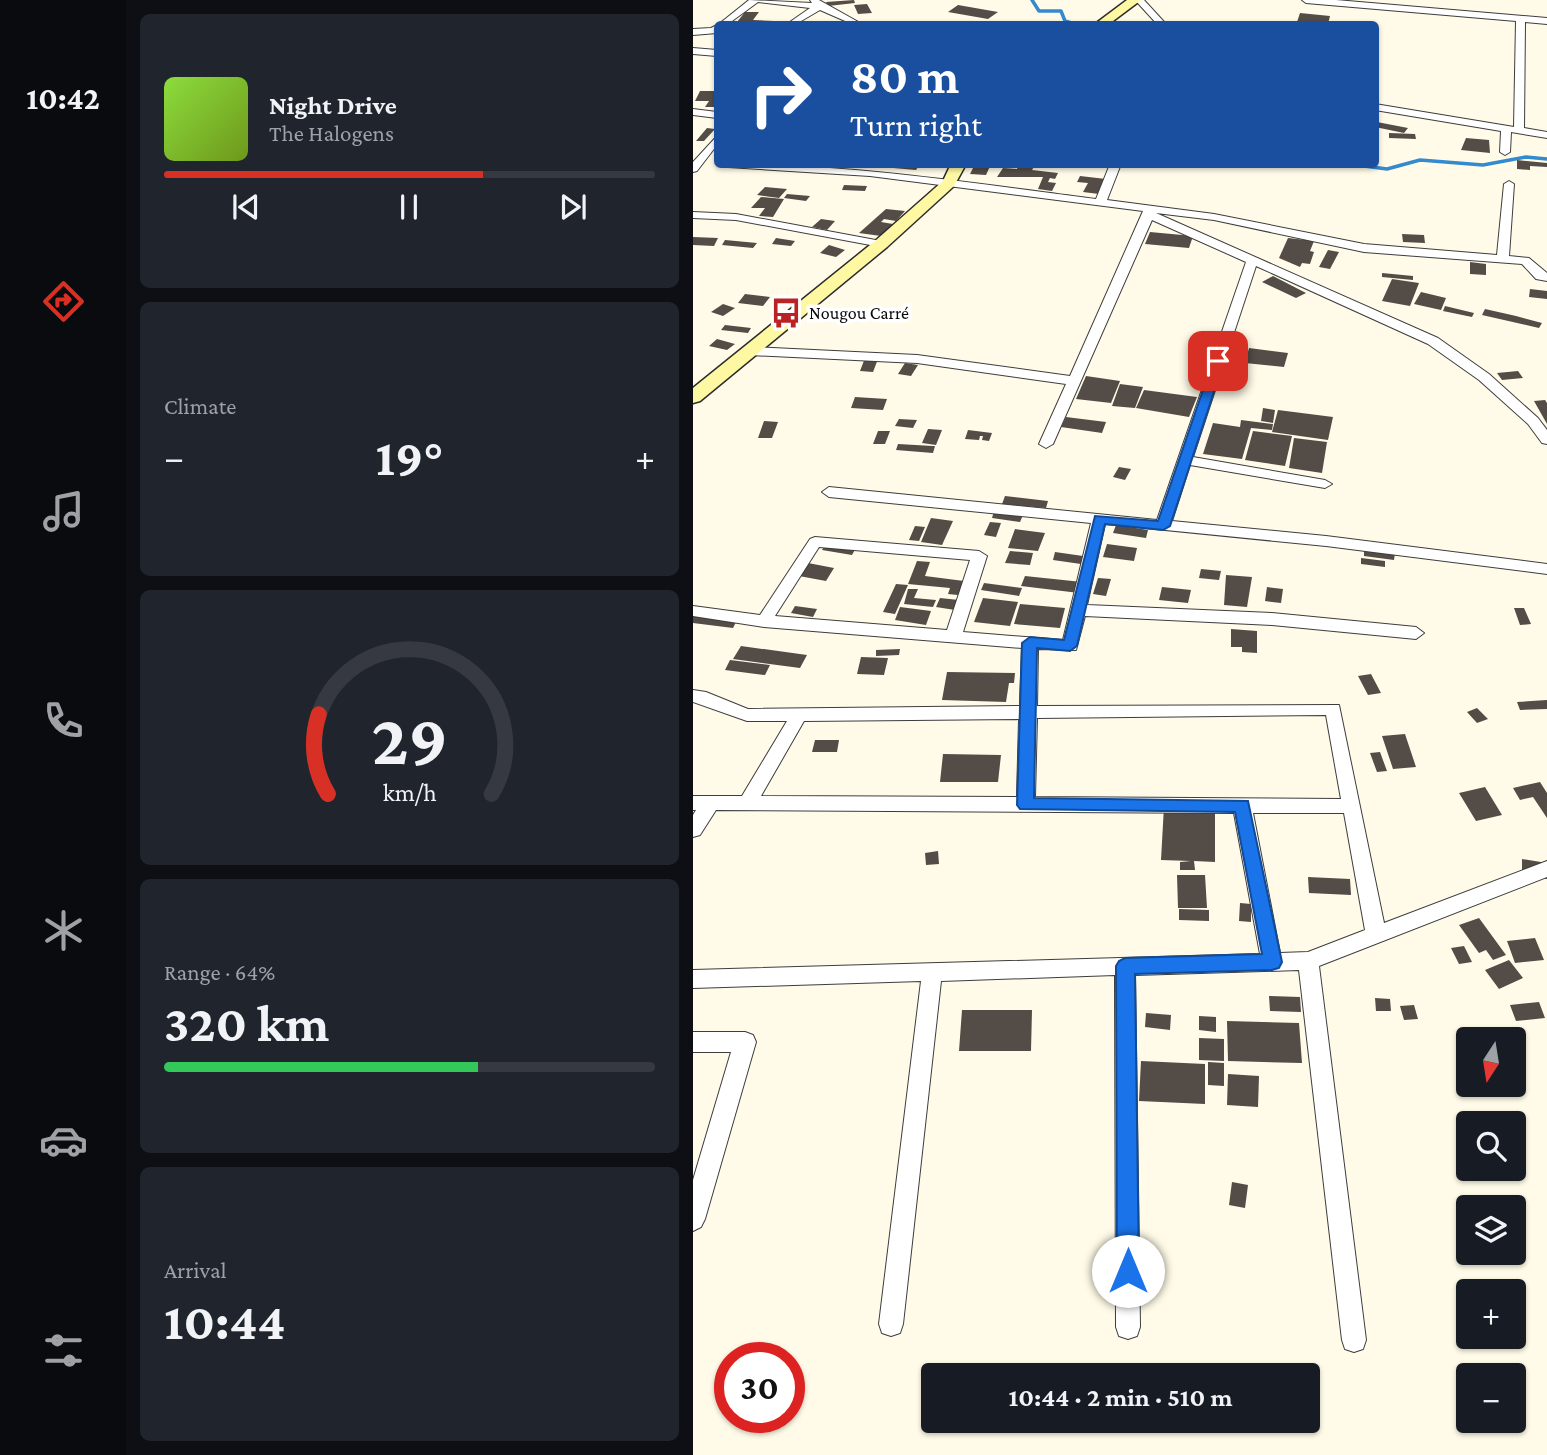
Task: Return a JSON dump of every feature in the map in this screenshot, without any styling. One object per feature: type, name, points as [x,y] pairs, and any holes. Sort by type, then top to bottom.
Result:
[{"type":"street","points":[[727,21],[757,0],[817,3],[852,21]]},
{"type":"street","points":[[1106,21],[1137,0],[1159,21]]},
{"type":"street","points":[[1306,0],[1547,21]]},
{"type":"street","points":[[795,21],[817,3]]},
{"type":"street","points":[[1519,131],[1521,19]]},
{"type":"street","points":[[693,32],[714,32]]},
{"type":"street","points":[[693,51],[714,53]]},
{"type":"street","points":[[1379,108],[1547,135]]},
{"type":"street","points":[[693,111],[714,114]]},
{"type":"street","points":[[1505,152],[1506,129]]},
{"type":"street","points":[[697,161],[714,142]]},
{"type":"street","points":[[823,168],[1144,211],[1214,217],[1364,248],[1524,261],[1540,276],[1547,277]]},
{"type":"street","points":[[693,396],[881,244],[949,183],[957,168]]},
{"type":"street","points":[[1100,203],[1114,168]]},
{"type":"street","points":[[1503,259],[1509,184]]},
{"type":"street","points":[[1144,211],[1252,262],[1433,341],[1484,377],[1533,421],[1547,440]]},
{"type":"street","points":[[1046,444],[1144,211]]},
{"type":"street","points":[[693,215],[736,217],[881,244]]},
{"type":"street","points":[[1163,526],[1252,262]]},
{"type":"street","points":[[750,351],[917,359],[1074,381]]},
{"type":"street","points":[[1185,460],[1325,484]]},
{"type":"street","points":[[829,492],[1326,541],[1547,569]]},
{"type":"street","points":[[693,611],[764,621],[1070,646],[1099,519]]},
{"type":"street","points":[[764,621],[815,542],[979,556],[953,636]]},
{"type":"street","points":[[1078,610],[1272,619],[1416,633]]},
{"type":"street","points":[[1026,805],[1030,643]]},
{"type":"street","points":[[693,696],[700,696],[747,715],[1333,709],[1376,935]]},
{"type":"street","points":[[747,804],[799,715]]},
{"type":"street","points":[[693,830],[702,803],[1352,806]]},
{"type":"street","points":[[1242,805],[1272,962]]},
{"type":"street","points":[[693,979],[1308,961],[1547,869]]},
{"type":"street","points":[[1308,961],[1354,1340]]},
{"type":"street","points":[[1125,966],[1128,1327]]},
{"type":"street","points":[[891,1324],[932,972]]},
{"type":"street","points":[[693,1042],[745,1042],[693,1219]]},
{"type":"building","points":[[854,0],[855,3],[828,6],[826,2]]},
{"type":"building","points":[[867,4],[872,13],[858,14],[854,5]]},
{"type":"building","points":[[958,5],[998,12],[988,19],[948,12]]},
{"type":"building","points":[[745,12],[759,12],[753,20],[774,21],[738,21]]},
{"type":"building","points":[[1300,13],[1330,16],[1329,21],[1297,21]]},
{"type":"building","points":[[700,91],[714,91],[714,107],[705,107],[709,101],[695,101]]},
{"type":"building","points":[[1379,122],[1408,128],[1404,133],[1379,128]]},
{"type":"building","points":[[707,128],[714,129],[704,141],[696,141]]},
{"type":"building","points":[[1389,133],[1415,134],[1416,139],[1389,138]]},
{"type":"building","points":[[1466,138],[1489,140],[1490,153],[1461,150]]},
{"type":"building","points":[[1517,160],[1547,163],[1547,167],[1530,166],[1530,170],[1517,169]]},
{"type":"building","points":[[973,168],[989,168],[986,175],[970,174]]},
{"type":"building","points":[[1003,168],[1033,168],[1032,170],[1058,173],[1055,179],[1050,178],[1048,182],[1056,183],[1052,191],[1038,189],[1043,177],[997,177]]},
{"type":"building","points":[[1080,176],[1106,179],[1099,194],[1083,192],[1088,183],[1077,182]]},
{"type":"building","points":[[844,185],[867,186],[865,191],[842,190]]},
{"type":"building","points":[[765,187],[787,189],[779,198],[757,195]]},
{"type":"building","points":[[787,194],[810,196],[806,201],[784,198]]},
{"type":"building","points":[[761,197],[784,199],[773,217],[759,216],[765,208],[751,208]]},
{"type":"building","points":[[886,209],[905,211],[896,221],[884,219],[881,222],[893,224],[881,236],[859,233]]},
{"type":"building","points":[[821,219],[835,221],[827,230],[812,227]]},
{"type":"building","points":[[1150,232],[1193,236],[1189,248],[1145,244]]},
{"type":"building","points":[[1402,234],[1424,235],[1425,243],[1403,242]]},
{"type":"building","points":[[693,237],[718,238],[714,246],[693,245]]},
{"type":"building","points":[[776,238],[795,241],[791,246],[772,244]]},
{"type":"building","points":[[1288,238],[1314,241],[1310,251],[1314,252],[1310,264],[1302,263],[1300,267],[1279,258]]},
{"type":"building","points":[[725,240],[757,243],[753,248],[722,245]]},
{"type":"building","points":[[829,245],[845,250],[836,257],[820,253]]},
{"type":"building","points":[[1328,250],[1339,252],[1330,269],[1319,267]]},
{"type":"building","points":[[1470,262],[1486,264],[1486,275],[1470,274]]},
{"type":"building","points":[[1382,273],[1413,276],[1413,280],[1382,277]]},
{"type":"building","points":[[1273,276],[1306,293],[1296,298],[1262,282]]},
{"type":"building","points":[[1392,279],[1419,283],[1410,306],[1382,301]]},
{"type":"building","points":[[1530,289],[1547,291],[1547,299],[1529,297]]},
{"type":"building","points":[[1421,292],[1446,298],[1441,310],[1414,304]]},
{"type":"building","points":[[745,294],[770,297],[763,306],[738,303]]},
{"type":"building","points":[[723,304],[735,308],[723,316],[711,312]]},
{"type":"building","points":[[1445,306],[1474,313],[1472,317],[1443,311]]},
{"type":"building","points":[[1485,309],[1542,323],[1539,328],[1482,315]]},
{"type":"building","points":[[725,325],[751,328],[748,333],[721,330]]},
{"type":"building","points":[[717,339],[735,344],[727,350],[709,346]]},
{"type":"building","points":[[1249,348],[1288,353],[1284,367],[1245,363]]},
{"type":"building","points":[[865,358],[878,359],[873,372],[860,371]]},
{"type":"building","points":[[905,363],[918,365],[911,376],[898,374]]},
{"type":"building","points":[[1518,371],[1523,378],[1502,380],[1497,373]]},
{"type":"building","points":[[1086,376],[1120,381],[1111,403],[1076,399]]},
{"type":"building","points":[[1120,384],[1143,387],[1135,408],[1112,406]]},
{"type":"building","points":[[1144,390],[1197,397],[1189,417],[1136,408]]},
{"type":"building","points":[[855,397],[887,399],[883,410],[851,408]]},
{"type":"building","points":[[1545,400],[1547,403],[1547,424],[1534,401]]},
{"type":"building","points":[[1263,408],[1275,410],[1273,423],[1261,421]]},
{"type":"building","points":[[1278,410],[1333,417],[1328,440],[1272,432]]},
{"type":"building","points":[[1066,417],[1106,422],[1102,433],[1061,427]]},
{"type":"building","points":[[899,419],[917,420],[913,428],[895,426]]},
{"type":"building","points":[[1241,420],[1273,424],[1272,430],[1251,428],[1242,459],[1203,454],[1213,423],[1240,427]]},
{"type":"building","points":[[764,421],[778,422],[772,438],[758,438]]},
{"type":"building","points":[[928,429],[942,430],[936,445],[922,443]]},
{"type":"building","points":[[968,430],[992,433],[989,441],[982,440],[983,436],[980,436],[979,440],[965,439]]},
{"type":"building","points":[[878,431],[890,431],[885,444],[873,444]]},
{"type":"building","points":[[1253,431],[1292,436],[1285,466],[1245,460]]},
{"type":"building","points":[[1294,438],[1327,442],[1322,473],[1289,468]]},
{"type":"building","points":[[898,444],[935,446],[933,453],[896,450]]},
{"type":"building","points":[[1119,467],[1131,469],[1125,480],[1113,477]]},
{"type":"building","points":[[1005,496],[1048,501],[1046,508],[1002,504]]},
{"type":"building","points":[[994,511],[1023,515],[1020,522],[992,518]]},
{"type":"building","points":[[931,518],[953,521],[942,545],[921,542]]},
{"type":"building","points":[[990,522],[1001,523],[996,537],[984,535]]},
{"type":"building","points":[[1116,525],[1148,530],[1146,538],[1113,533]]},
{"type":"building","points":[[915,526],[925,527],[919,541],[909,540]]},
{"type":"building","points":[[1015,529],[1045,533],[1038,551],[1008,548]]},
{"type":"building","points":[[828,541],[857,546],[852,555],[822,550]]},
{"type":"building","points":[[1107,544],[1137,548],[1134,561],[1103,557]]},
{"type":"building","points":[[1364,549],[1395,553],[1394,560],[1364,556]]},
{"type":"building","points":[[1010,551],[1033,553],[1030,565],[1005,563]]},
{"type":"building","points":[[1055,552],[1083,556],[1081,564],[1053,560]]},
{"type":"building","points":[[1361,558],[1385,561],[1385,567],[1361,564]]},
{"type":"building","points":[[917,561],[930,562],[925,576],[964,581],[958,595],[948,594],[950,588],[908,584]]},
{"type":"building","points":[[808,563],[834,568],[826,581],[799,576]]},
{"type":"building","points":[[1201,569],[1221,571],[1219,580],[1199,578]]},
{"type":"building","points":[[1226,575],[1252,577],[1247,607],[1224,605]]},
{"type":"building","points":[[1025,576],[1082,582],[1079,593],[1021,586]]},
{"type":"building","points":[[1098,578],[1111,579],[1106,596],[1093,594]]},
{"type":"building","points":[[984,583],[1022,588],[1019,596],[981,590]]},
{"type":"building","points":[[896,584],[908,585],[895,614],[883,612]]},
{"type":"building","points":[[1162,587],[1191,590],[1188,603],[1159,600]]},
{"type":"building","points":[[1267,587],[1283,589],[1281,603],[1265,601]]},
{"type":"building","points":[[908,589],[918,589],[914,598],[936,600],[933,607],[904,604]]},
{"type":"building","points":[[940,598],[959,600],[955,610],[936,607]]},
{"type":"building","points":[[983,598],[1018,602],[1010,626],[974,622]]},
{"type":"building","points":[[1020,604],[1065,608],[1060,628],[1014,624]]},
{"type":"building","points":[[795,606],[817,609],[813,617],[791,613]]},
{"type":"building","points":[[900,607],[931,611],[926,625],[895,620]]},
{"type":"building","points":[[1514,608],[1524,608],[1531,624],[1520,625]]},
{"type":"building","points":[[693,613],[738,618],[733,628],[693,623]]},
{"type":"building","points":[[1231,629],[1257,631],[1257,653],[1242,652],[1242,647],[1231,647]]},
{"type":"building","points":[[741,646],[807,655],[800,668],[733,659]]},
{"type":"building","points":[[900,649],[899,655],[876,656],[876,650]]},
{"type":"building","points":[[861,657],[888,658],[884,675],[857,674]]},
{"type":"building","points":[[730,660],[770,665],[765,675],[725,670]]},
{"type":"building","points":[[947,672],[1015,673],[1014,683],[1009,683],[1006,702],[942,700]]},
{"type":"building","points":[[1371,674],[1381,693],[1368,695],[1358,676]]},
{"type":"building","points":[[1547,700],[1547,709],[1520,710],[1517,702]]},
{"type":"building","points":[[1477,708],[1488,719],[1477,723],[1467,712]]},
{"type":"building","points":[[1405,734],[1416,767],[1393,769],[1382,736]]},
{"type":"building","points":[[815,740],[839,740],[837,752],[812,752]]},
{"type":"building","points":[[1380,752],[1387,771],[1377,772],[1370,753]]},
{"type":"building","points":[[943,754],[1001,755],[998,782],[940,782]]},
{"type":"building","points":[[1540,782],[1547,793],[1547,818],[1533,797],[1520,800],[1513,788]]},
{"type":"building","points":[[1485,787],[1502,815],[1476,821],[1459,793]]},
{"type":"building","points":[[1164,806],[1215,808],[1215,862],[1194,861],[1195,870],[1180,870],[1180,862],[1191,861],[1161,860]]},
{"type":"building","points":[[938,851],[939,864],[926,865],[925,853]]},
{"type":"building","points":[[1522,859],[1547,863],[1547,879],[1522,876]]},
{"type":"building","points":[[1177,875],[1205,875],[1207,908],[1178,908]]},
{"type":"building","points":[[1308,877],[1350,879],[1351,895],[1309,893]]},
{"type":"building","points":[[1240,903],[1251,904],[1251,922],[1239,921]]},
{"type":"building","points":[[1179,909],[1209,910],[1209,921],[1179,920]]},
{"type":"building","points":[[1479,918],[1506,955],[1493,960],[1486,950],[1479,953],[1459,925]]},
{"type":"building","points":[[1535,938],[1544,960],[1515,963],[1507,941]]},
{"type":"building","points":[[1464,946],[1472,962],[1459,964],[1451,948]]},
{"type":"building","points":[[1509,960],[1523,978],[1499,989],[1485,970]]},
{"type":"building","points":[[1269,996],[1300,997],[1301,1012],[1270,1011]]},
{"type":"building","points":[[1375,998],[1390,999],[1391,1011],[1376,1011]]},
{"type":"building","points":[[1539,1002],[1545,1018],[1516,1021],[1510,1005]]},
{"type":"building","points":[[1414,1005],[1418,1019],[1404,1020],[1400,1006]]},
{"type":"building","points":[[962,1010],[1032,1010],[1031,1051],[959,1051]]},
{"type":"building","points":[[1146,1013],[1171,1015],[1170,1030],[1145,1027]]},
{"type":"building","points":[[1199,1016],[1216,1017],[1216,1032],[1199,1030]]},
{"type":"building","points":[[1227,1021],[1299,1023],[1302,1063],[1228,1061]]},
{"type":"building","points":[[1199,1038],[1224,1039],[1224,1061],[1199,1060]]},
{"type":"building","points":[[1141,1061],[1205,1064],[1205,1104],[1139,1101]]},
{"type":"building","points":[[1208,1062],[1224,1063],[1224,1086],[1208,1085]]},
{"type":"building","points":[[1228,1074],[1259,1076],[1258,1107],[1227,1105]]},
{"type":"building","points":[[1232,1182],[1248,1185],[1245,1208],[1229,1205]]},
{"type":"waterway","points":[[1032,0],[1039,11],[1061,11],[1065,21]]},
{"type":"waterway","points":[[1379,168],[1387,169],[1420,160],[1483,165],[1526,157],[1547,159]]},
{"type":"place","name":"Nougou Carré","points":[[786,313]]},
{"type":"route","points":[[1128,1271],[1125,966],[1272,962],[1242,805],[1026,805],[1030,643],[1070,646],[1099,519],[1163,526],[1218,361]]}]
